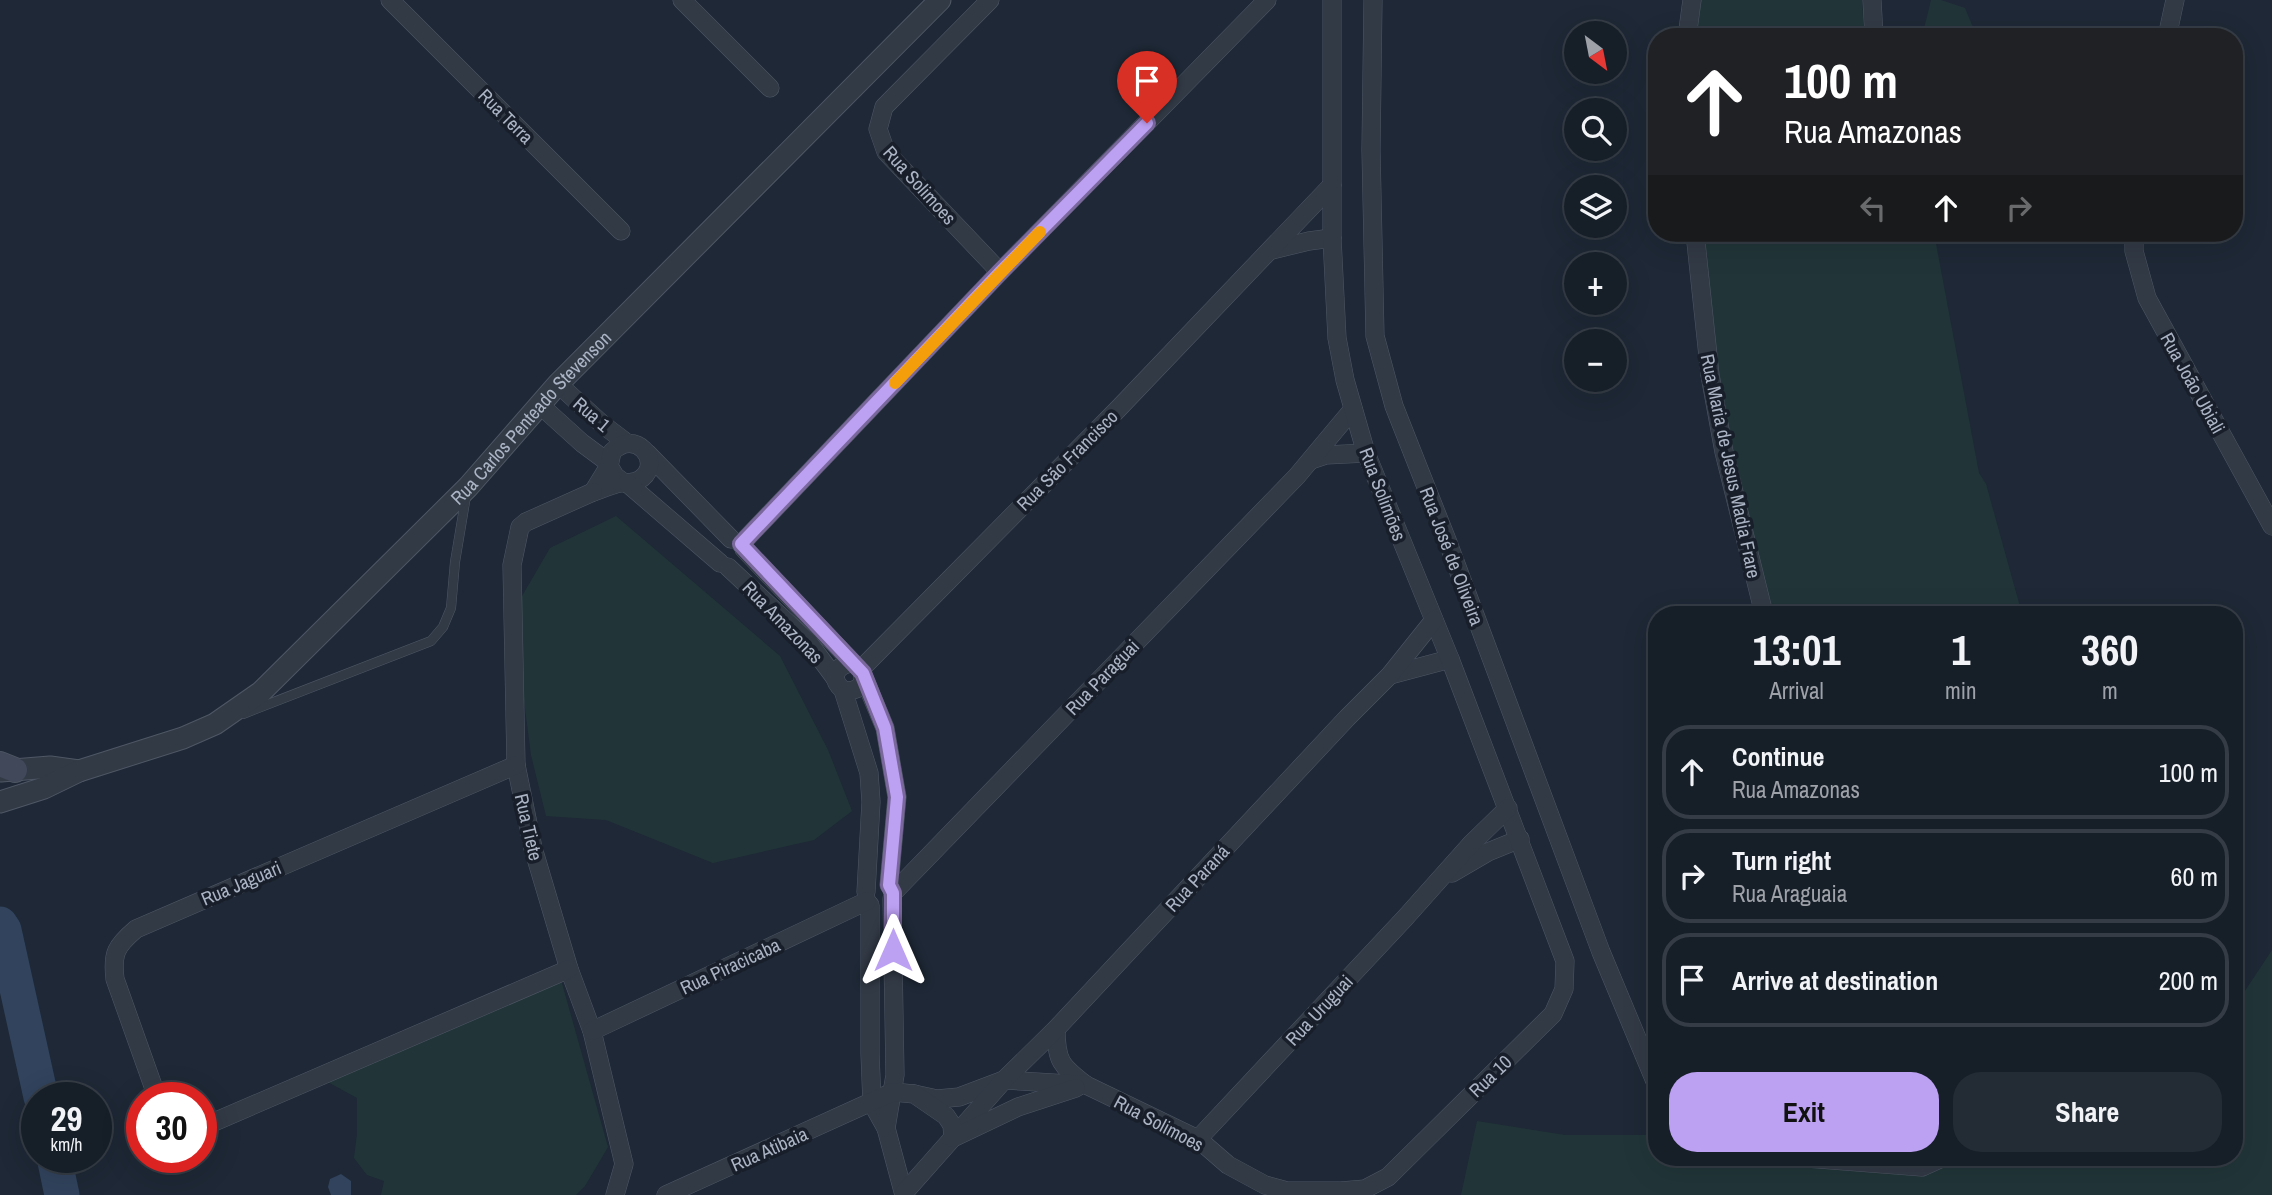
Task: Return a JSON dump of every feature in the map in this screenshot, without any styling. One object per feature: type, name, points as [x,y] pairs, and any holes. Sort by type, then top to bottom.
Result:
[{"type":"street","name":"Rua Terra","points":[[390,0],[621,231]]},
{"type":"street","points":[[682,0],[770,88]]},
{"type":"street","name":"Rua Carlos Penteado Stevenson","points":[[0,802],[44,788],[79,771],[183,738],[215,724],[261,692],[468,487],[558,384],[940,0]]},
{"type":"street","name":"Rua Solimoes","points":[[990,0],[884,107],[878,129],[886,152],[1000,272]]},
{"type":"street","points":[[724,565],[740,563],[744,558],[739,544],[1000,272],[1267,0]]},
{"type":"street","name":"Rua Solimões","points":[[1332,0],[1332,238],[1337,338],[1353,409],[1366,453],[1450,659],[1565,961]]},
{"type":"street","name":"Rua José de Oliveira","points":[[1373,0],[1371,150],[1375,336],[1394,406],[1601,952],[1648,1064]]},
{"type":"street","points":[[1688,28],[1692,0]]},
{"type":"street","points":[[1872,0],[1874,28]]},
{"type":"street","points":[[2168,28],[2175,0]]},
{"type":"street","name":"Rua São Francisco","points":[[839,684],[847,691],[857,690],[863,682],[860,670],[1272,250],[1332,185]]},
{"type":"street","points":[[1272,250],[1332,238]]},
{"type":"street","name":"Rua Maria de Jesus Madia Frare","points":[[1696,242],[1713,388],[1724,452],[1761,606]]},
{"type":"street","name":"Rua João Ubiali","points":[[2135,242],[2136,260],[2147,298],[2272,526]]},
{"type":"street","name":"Rua 1","points":[[558,384],[627,443]]},
{"type":"street","name":"Rua 1","points":[[540,405],[609,465]]},
{"type":"street","name":"Rua Paraguai","points":[[892,892],[1311,460],[1353,409]]},
{"type":"street","points":[[593,492],[609,465],[612,452],[627,443],[636,444],[647,453],[649,459],[648,471],[639,481],[625,483],[615,476],[609,465]]},
{"type":"street","name":"Rua Amazonas","points":[[647,453],[860,670],[885,728],[897,797],[892,892],[895,1075],[886,1128]]},
{"type":"street","points":[[1311,460],[1326,455],[1366,453]]},
{"type":"street","name":"Rua Amazonas","points":[[625,483],[724,565],[809,643],[839,684],[869,773],[871,802],[868,899],[872,1102],[886,1128],[904,1194]]},
{"type":"street","name":"Rua Tiete","points":[[615,1195],[624,1164],[592,1031],[569,969],[533,848],[516,765],[512,565],[520,527],[526,522],[593,492],[625,483]]},
{"type":"street","name":"Rua Paraná","points":[[904,1194],[1004,1080],[1056,1029],[1347,718],[1391,675],[1434,620]]},
{"type":"street","name":"Rua Paraná","points":[[1391,675],[1450,659]]},
{"type":"street","name":"Rua Jaguari","points":[[152,1082],[116,979],[113,964],[115,951],[121,942],[136,929],[516,765]]},
{"type":"street","name":"Rua Carlos Penteado Stevenson","points":[[5,768],[50,767],[79,771]]},
{"type":"street","name":"Rua Uruguai","points":[[1198,1139],[1471,844],[1508,808]]},
{"type":"street","name":"Rua Uruguai","points":[[1440,880],[1488,852],[1520,839]]},
{"type":"street","points":[[868,899],[874,882],[883,881],[892,892]]},
{"type":"street","name":"Rua Piracicaba","points":[[592,1031],[868,899]]},
{"type":"street","name":"Rua 10","points":[[1388,1177],[1553,1014],[1564,989],[1565,961]]},
{"type":"street","points":[[217,1121],[569,969]]},
{"type":"street","points":[[1056,1029],[1056,1049],[1064,1068],[1086,1085]]},
{"type":"street","name":"Rua Solimoes","points":[[1004,1080],[1086,1085],[1198,1139],[1228,1165],[1265,1185],[1287,1191],[1365,1189],[1388,1177]]},
{"type":"street","name":"Rua Paraná","points":[[893,1091],[937,1099],[959,1097],[1004,1080]]},
{"type":"street","points":[[914,1094],[946,1116],[952,1125],[953,1138],[1018,1107],[1086,1085]]},
{"type":"street","name":"Rua Atibaia","points":[[666,1195],[893,1091]]},
{"type":"lane","points":[[215,724],[286,699],[431,641],[443,627],[451,608],[455,562],[468,487]]},
{"type":"green space","points":[[1692,0],[1862,0],[1864,28],[1688,28]]},
{"type":"green space","points":[[1931,0],[1941,0],[1965,8],[1973,28],[1924,28]]},
{"type":"green space","points":[[1697,242],[1936,242],[1979,473],[1986,484],[2020,606],[1762,606],[1752,571]]},
{"type":"green space","points":[[616,516],[780,656],[828,750],[852,811],[814,840],[713,863],[606,820],[546,816],[531,755],[522,685],[518,603],[550,548]]},
{"type":"green space","points":[[2272,950],[2272,1195],[1461,1195],[1477,1121],[1565,1135],[1648,1135],[1648,1166],[2243,1166],[2243,994]]},
{"type":"green space","points":[[561,980],[608,1147],[585,1186],[576,1195],[381,1195],[384,1181],[367,1175],[354,1158],[357,1098],[326,1081]]},
{"type":"water","points":[[341,1174],[351,1181],[351,1195],[331,1195],[328,1187],[330,1179]]},
{"type":"waterway","points":[[0,924],[4,930],[38,1082]]},
{"type":"waterway","points":[[57,1173],[62,1195]]},
{"type":"slow traffic","points":[[895,383],[1040,232]]},
{"type":"route","points":[[893,950],[893,893],[889,885],[897,797],[885,728],[861,669],[741,544],[1000,272],[1147,123]]}]
